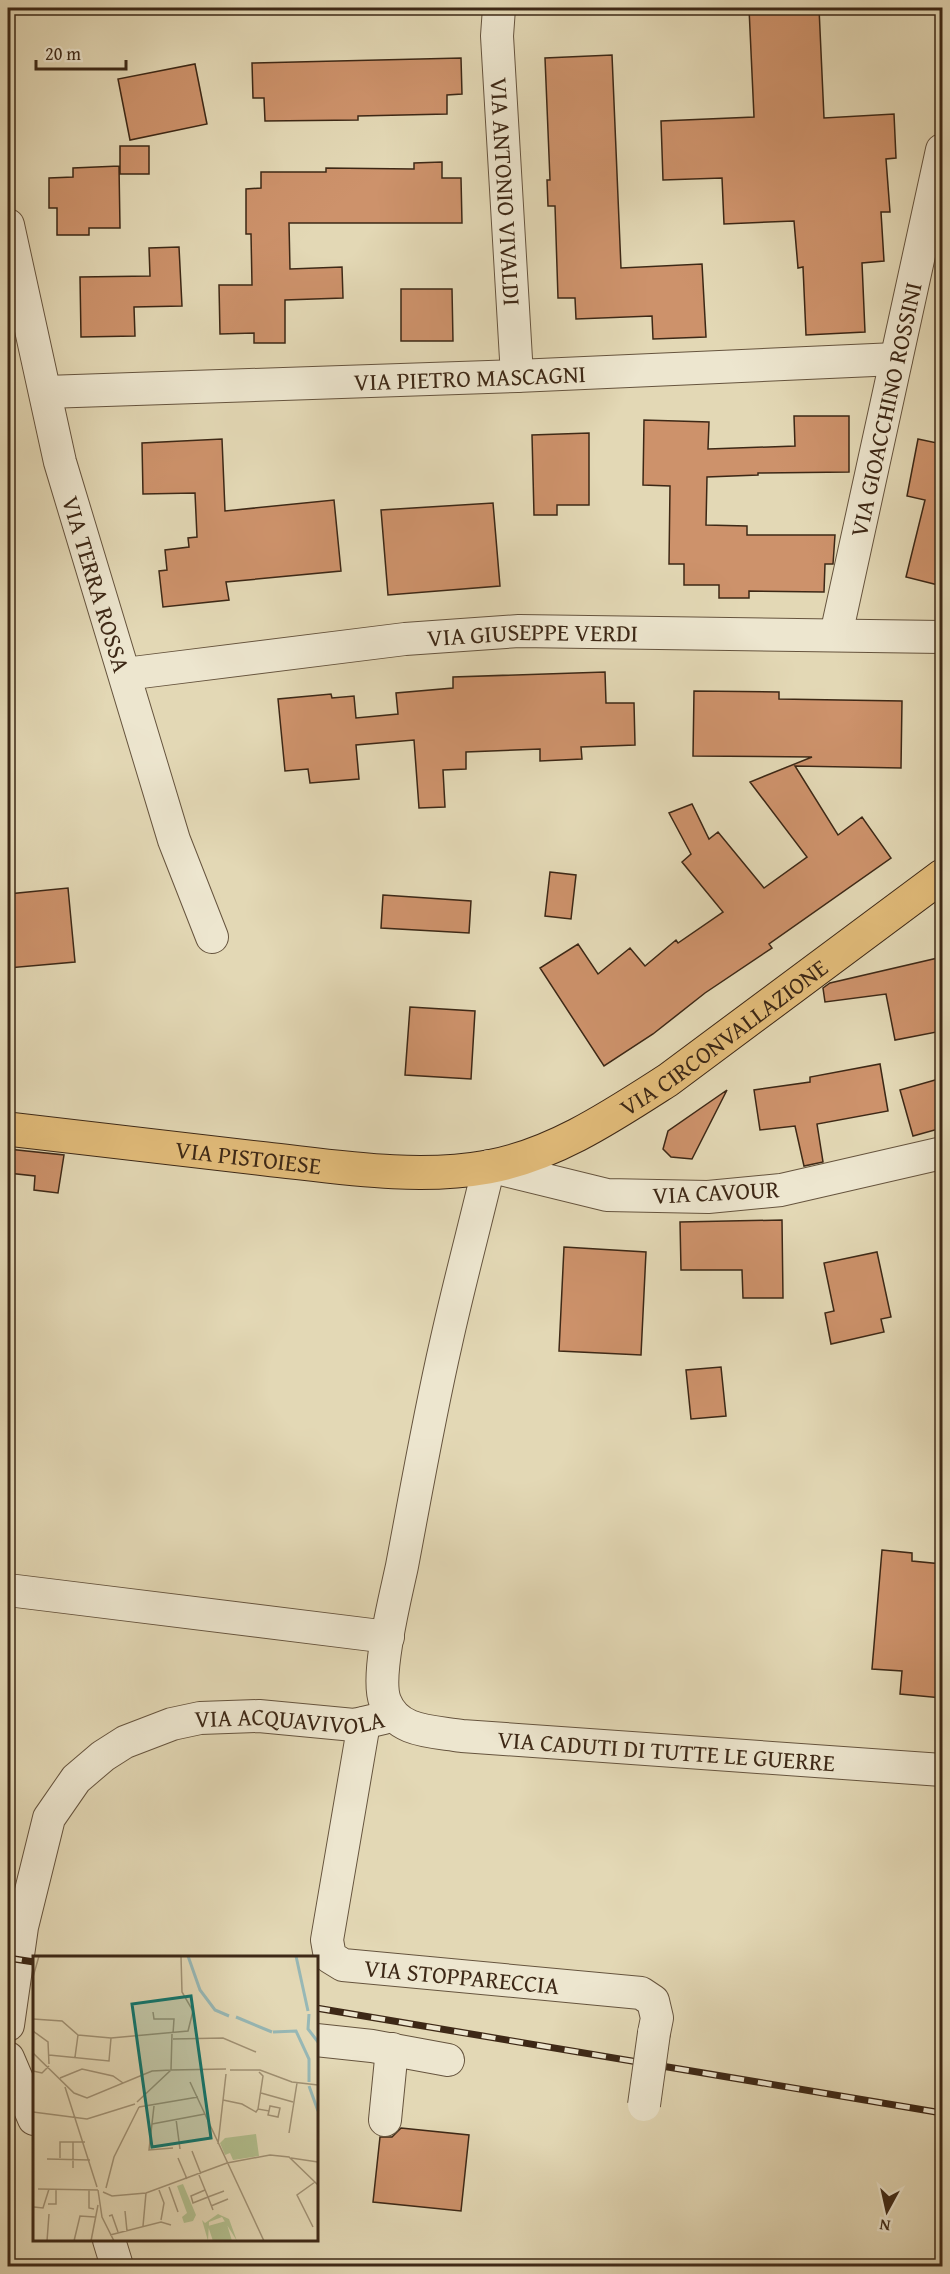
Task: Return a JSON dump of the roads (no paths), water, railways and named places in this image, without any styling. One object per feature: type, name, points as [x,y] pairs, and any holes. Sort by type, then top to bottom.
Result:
[{"type":"main road","name":"VIA CIRCONVALLAZIONE","points":[[489,1166],[549,1149],[624,1108],[668,1080],[942,876]]},
{"type":"main road","name":"VIA PISTOIESE","points":[[8,1129],[336,1167],[435,1173],[489,1166]]},
{"type":"street","name":"VIA ANTONIO VIVALDI","points":[[499,8],[497,36],[517,376]]},
{"type":"street","name":"VIA GIOACCHINO ROSSINI","points":[[836,635],[942,150]]},
{"type":"street","name":"VIA TERRA ROSSA","points":[[8,225],[60,462],[174,840],[212,937]]},
{"type":"street","name":"VIA PIETRO MASCAGNI","points":[[46,392],[517,376],[896,359]]},
{"type":"street","name":"VIA GIUSEPPE VERDI","points":[[125,674],[405,639],[485,633],[558,631],[942,637]]},
{"type":"street","name":"VIA CAVOUR","points":[[489,1166],[607,1195],[708,1197],[781,1190],[942,1153]]},
{"type":"street","name":"VIA ACQUAVIVOLA","points":[[8,2025],[22,1927],[49,1818],[76,1779],[103,1756],[134,1738],[172,1724],[200,1718],[259,1716],[354,1725],[379,1719],[384,1699],[388,1637],[446,1343],[489,1166]]},
{"type":"street","points":[[8,1590],[388,1637]]},
{"type":"street","name":"VIA CADUTI DI TUTTE LE GUERRE","points":[[379,1719],[417,1729],[462,1736],[942,1770]]},
{"type":"street","name":"VIA STOPPARECCIA","points":[[379,1719],[327,1940],[330,1957],[343,1965],[641,1994],[653,2001],[657,2018],[644,2105]]},
{"type":"street","points":[[318,2040],[392,2049],[448,2060]]},
{"type":"street","points":[[385,2120],[392,2049]]},
{"type":"street","points":[[8,2058],[33,2117]]},
{"type":"street","points":[[109,2241],[117,2266]]},
{"type":"railway","points":[[8,1958],[33,1962]]},
{"type":"railway","points":[[318,2008],[942,2113]]}]
